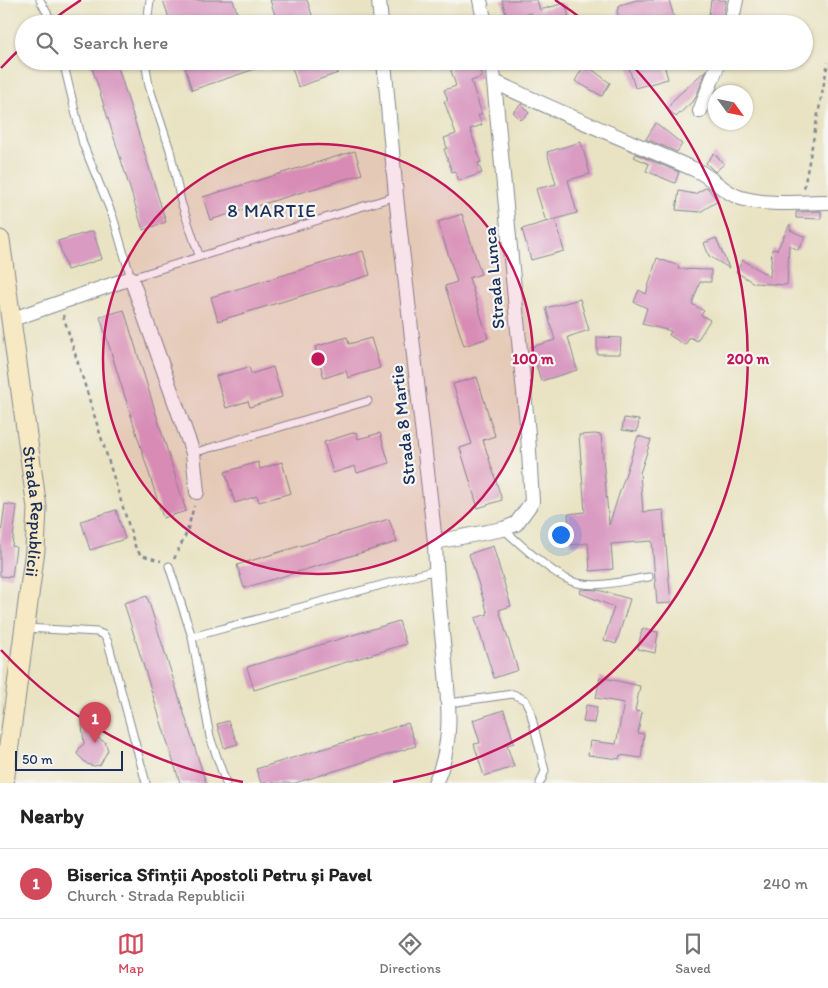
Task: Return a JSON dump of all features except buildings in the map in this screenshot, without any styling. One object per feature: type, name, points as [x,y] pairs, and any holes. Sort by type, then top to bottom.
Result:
[{"type":"main road","name":"Strada Republicii","points":[[0,240],[37,508],[35,550],[26,628],[4,783]]},
{"type":"street","points":[[379,0],[380,15]]},
{"type":"street","points":[[480,0],[483,15]]},
{"type":"street","points":[[733,15],[736,0]]},
{"type":"street","name":"Strada 8 Martie","points":[[385,70],[396,196],[436,542],[436,570],[449,703],[448,742],[444,765],[435,783]]},
{"type":"street","name":"Strada Lunca","points":[[436,542],[503,529],[516,524],[532,502],[493,70]]},
{"type":"street","points":[[700,111],[716,70]]},
{"type":"street","points":[[495,82],[572,119],[595,125],[701,172],[728,192],[741,198],[763,201],[828,202]]},
{"type":"street","points":[[10,320],[131,278],[193,453],[197,492]]},
{"type":"lane","points":[[40,0],[48,15]]},
{"type":"lane","points":[[148,15],[150,0]]},
{"type":"lane","points":[[65,70],[83,144],[113,217],[131,278],[199,255],[396,196]]},
{"type":"lane","points":[[147,70],[149,86],[170,150],[181,202],[199,255]]},
{"type":"lane","points":[[193,453],[368,400]]},
{"type":"lane","points":[[503,529],[556,571],[572,581],[600,584],[649,577]]},
{"type":"lane","points":[[170,566],[192,637],[210,737],[226,783]]},
{"type":"lane","points":[[192,637],[436,570]]},
{"type":"lane","points":[[26,628],[97,632],[104,635],[108,642],[146,783]]},
{"type":"lane","points":[[449,703],[513,694],[525,700],[530,710],[545,771],[540,783]]},
{"type":"path","points":[[802,202],[828,62]]},
{"type":"path","points":[[59,304],[136,549],[141,555],[156,559],[170,566],[180,551],[185,538],[197,492]]},
{"type":"place","name":"Biserica Sfinții Apostoli Petru și Pavel","points":[[95,743]]},
{"type":"district","name":"8 MARTIE","points":[[272,210]]}]
